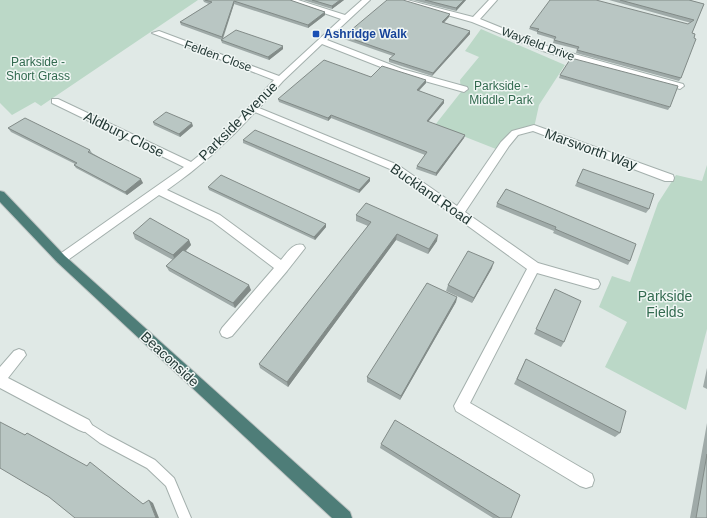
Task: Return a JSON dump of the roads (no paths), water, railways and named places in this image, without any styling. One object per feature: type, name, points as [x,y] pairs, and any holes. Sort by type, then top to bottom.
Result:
[{"type":"highway","name":"Beaconside","points":[[0,195],[61,259],[344,518]]},
{"type":"street","points":[[291,0],[347,18]]},
{"type":"street","name":"Parkside Avenue","points":[[61,259],[160,191],[192,167],[226,138],[280,79],[366,0]]},
{"type":"street","name":"Wayfield Drive","points":[[398,0],[475,20],[552,51],[680,86]]},
{"type":"street","points":[[475,20],[493,0]]},
{"type":"street","name":"Felden Close","points":[[156,33],[280,79]]},
{"type":"street","points":[[321,41],[399,71],[464,89]]},
{"type":"street","name":"Aldbury Close","points":[[55,101],[192,167]]},
{"type":"street","name":"Buckland Road","points":[[252,108],[394,167],[534,267],[594,284]]},
{"type":"street","name":"Marsworth Way","points":[[458,213],[505,144],[515,133],[534,128],[669,178]]},
{"type":"street","points":[[160,191],[216,218],[283,268]]},
{"type":"street","points":[[227,332],[299,248]]},
{"type":"street","points":[[534,267],[461,406],[586,480]]},
{"type":"street","points":[[0,377],[19,355]]},
{"type":"street","points":[[0,381],[84,424]]},
{"type":"lane","points":[[84,424],[104,440],[150,464],[170,482],[185,518]]},
{"type":"place","name":"Ashridge Walk","points":[[316,34]]},
{"type":"park label","name":"Parkside - Short Grass","points":[[38,69]]},
{"type":"park label","name":"Parkside - Middle Park","points":[[501,93]]},
{"type":"park label","name":"Parkside Fields","points":[[665,304]]}]
